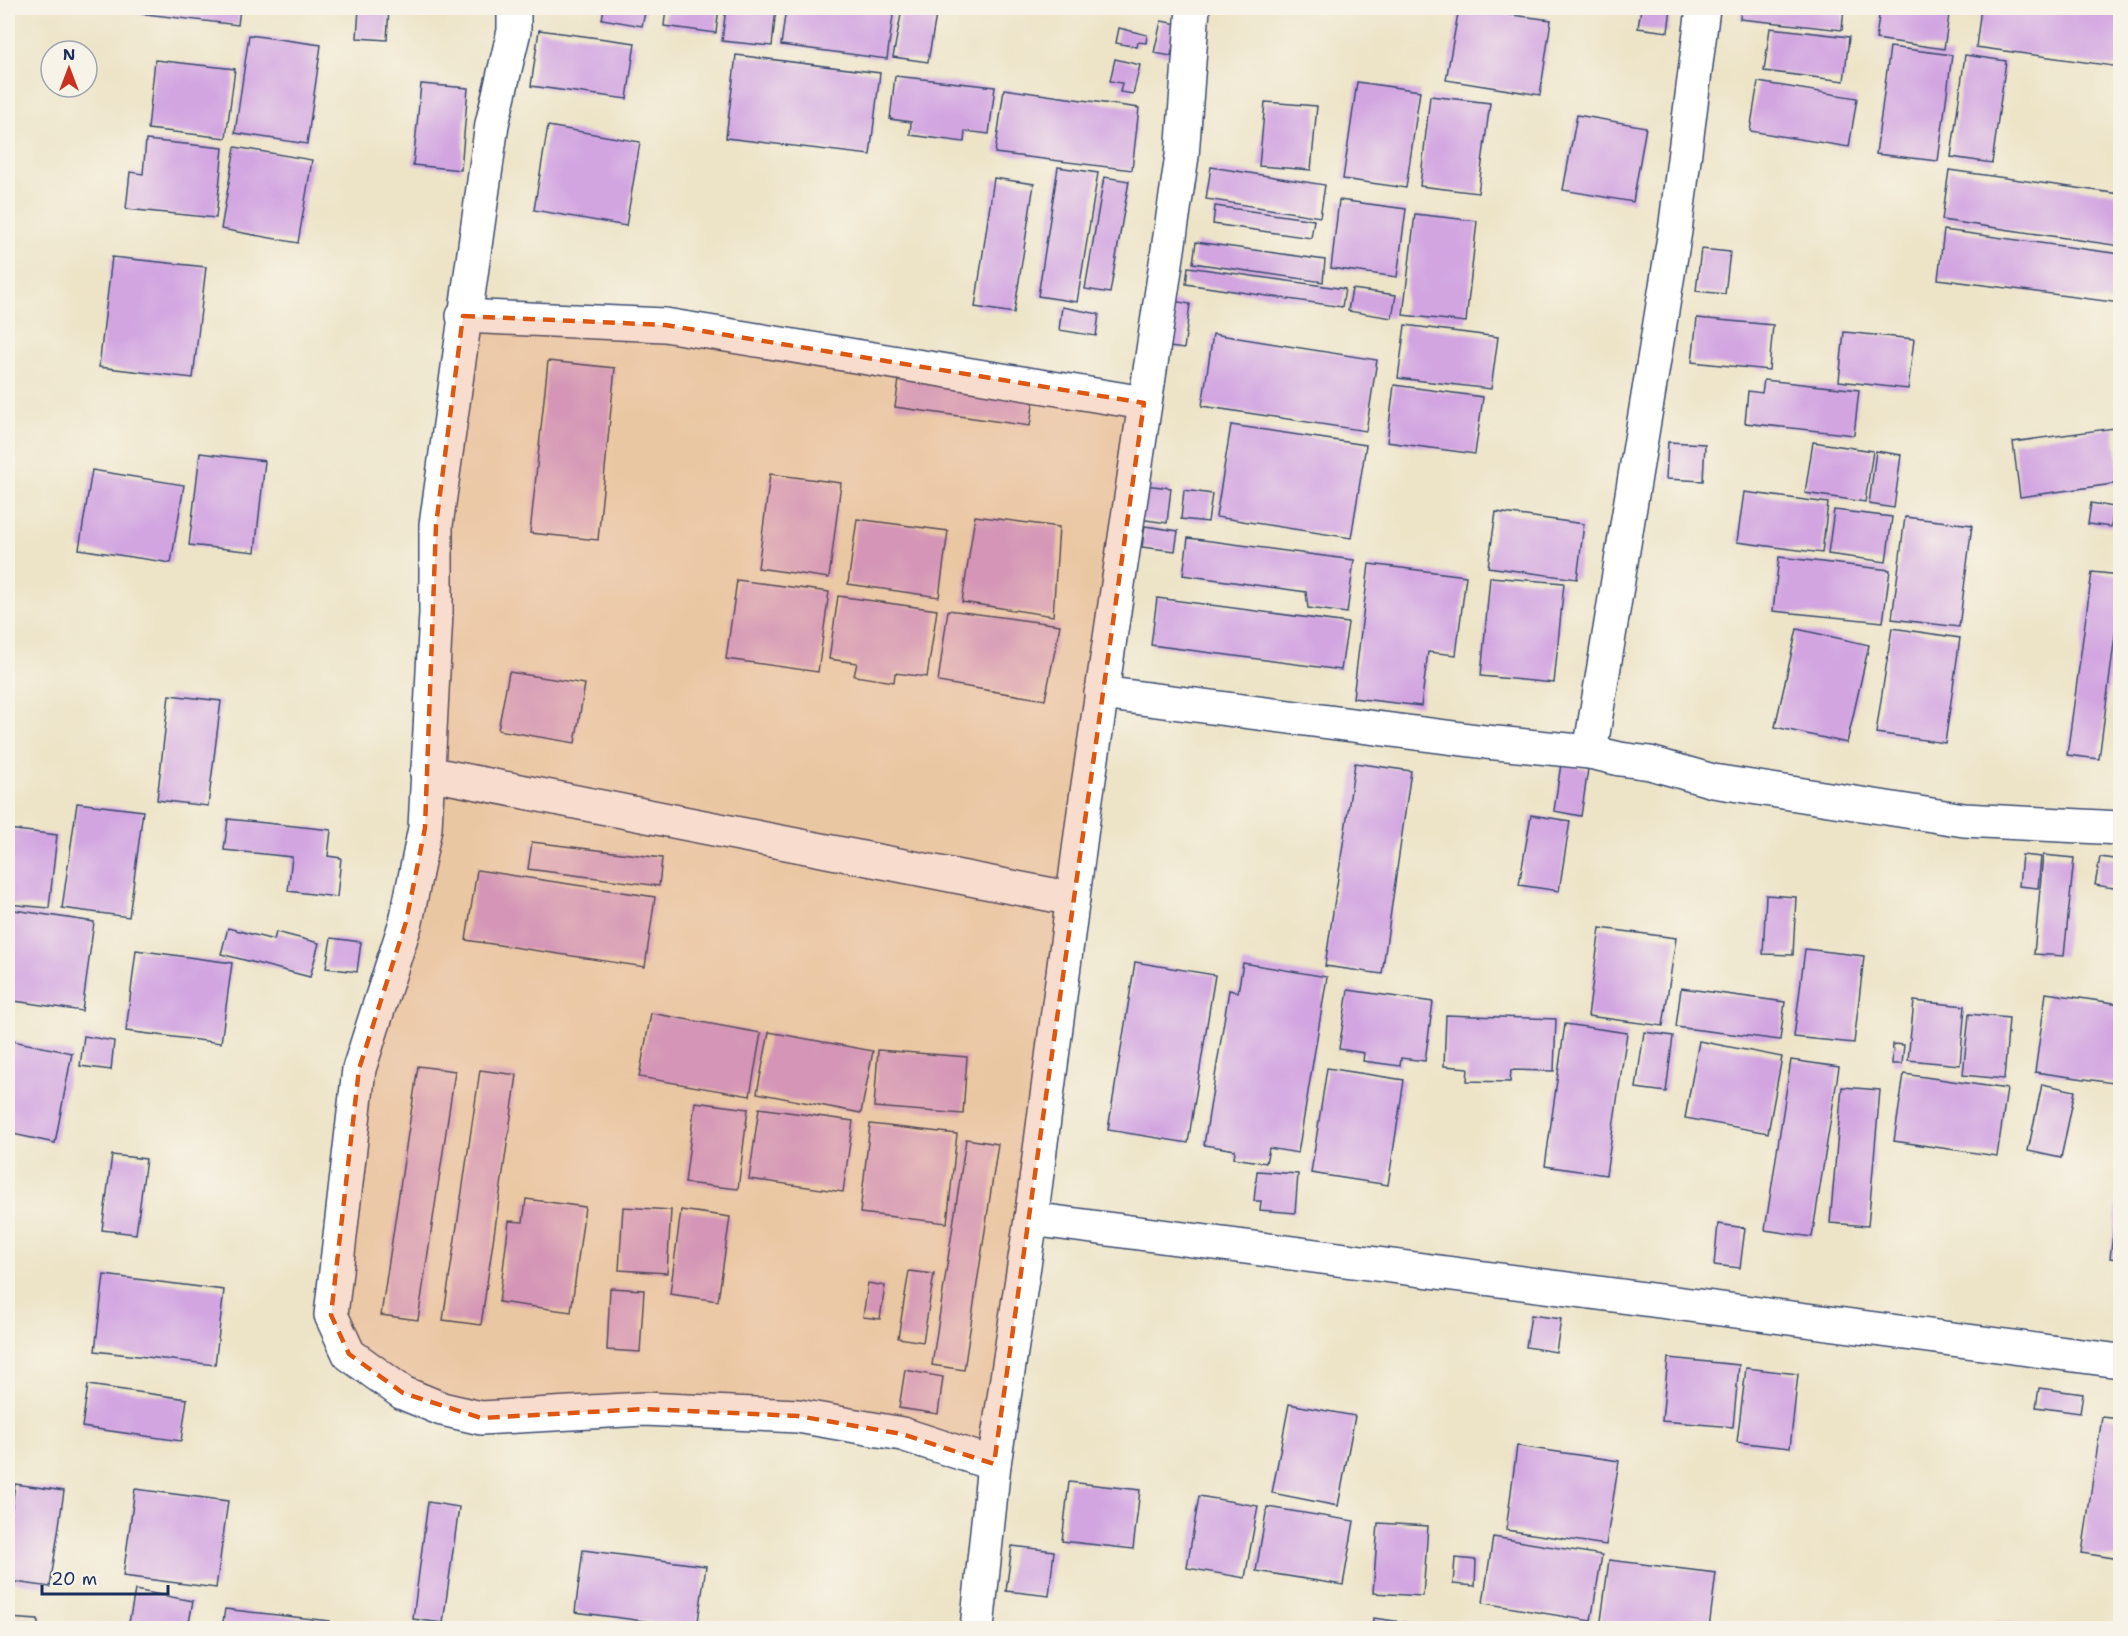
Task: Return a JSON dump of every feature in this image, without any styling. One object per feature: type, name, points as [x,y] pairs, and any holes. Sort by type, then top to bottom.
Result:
[{"type":"street","points":[[514,8],[514,31],[492,124],[436,525],[436,613],[425,828],[406,922],[359,1069],[346,1166],[331,1315],[349,1354],[403,1393],[442,1409],[481,1418],[644,1409],[798,1416],[902,1434],[994,1464]]},
{"type":"street","points":[[977,1629],[994,1464],[1031,1219],[1101,693],[1182,156],[1193,8]]},
{"type":"street","points":[[1590,752],[1675,231],[1703,8]]},
{"type":"street","points":[[464,316],[665,325],[1144,403]]},
{"type":"street","points":[[1101,693],[1486,742],[1590,752],[1650,763],[1713,781],[1964,820],[2121,828]]},
{"type":"street","points":[[427,773],[1073,899]]},
{"type":"street","points":[[1031,1219],[2121,1360]]},
{"type":"highlighted area","points":[[463,316],[665,325],[1144,403],[994,1464],[902,1434],[798,1416],[644,1409],[481,1418],[403,1393],[349,1354],[331,1315],[338,1238],[359,1069],[406,922],[425,828],[436,525]]},
{"type":"building","points":[[95,8],[240,8],[238,25]]},
{"type":"building","points":[[359,8],[389,8],[387,40],[357,38]]},
{"type":"building","points":[[604,8],[646,8],[642,26],[602,19]]},
{"type":"building","points":[[666,8],[719,8],[716,33],[664,26]]},
{"type":"building","points":[[726,8],[776,8],[772,46],[722,41]]},
{"type":"building","points":[[786,8],[894,8],[887,59],[781,45]]},
{"type":"building","points":[[1459,8],[1551,20],[1540,95],[1446,80]]},
{"type":"building","points":[[1641,8],[1671,8],[1668,32],[1638,28]]},
{"type":"building","points":[[1741,8],[1844,8],[1842,30],[1740,19]]},
{"type":"building","points":[[1880,8],[1950,8],[1944,49],[1876,39]]},
{"type":"building","points":[[1981,8],[2120,8],[2120,67],[1976,47]]},
{"type":"building","points":[[902,9],[936,15],[928,62],[893,57]]},
{"type":"building","points":[[1161,21],[1178,24],[1171,56],[1154,53]]},
{"type":"building","points":[[1119,28],[1147,35],[1146,43],[1138,42],[1137,47],[1116,43]]},
{"type":"building","points":[[1770,28],[1849,37],[1844,81],[1764,71]]},
{"type":"building","points":[[539,30],[635,43],[627,99],[531,86]]},
{"type":"building","points":[[249,35],[321,45],[307,144],[235,133]]},
{"type":"building","points":[[1890,47],[1952,55],[1938,161],[1876,154]]},
{"type":"building","points":[[736,55],[880,73],[870,155],[726,138]]},
{"type":"building","points":[[1965,55],[2006,61],[1992,163],[1951,157]]},
{"type":"building","points":[[1115,59],[1140,65],[1133,94],[1120,92],[1122,83],[1110,81]]},
{"type":"building","points":[[155,60],[235,69],[226,138],[148,129]]},
{"type":"building","points":[[895,76],[995,87],[989,134],[965,131],[964,142],[910,135],[911,122],[890,119]]},
{"type":"building","points":[[1357,82],[1420,91],[1406,188],[1343,179]]},
{"type":"building","points":[[1758,82],[1857,98],[1849,147],[1750,131]]},
{"type":"building","points":[[421,84],[468,88],[461,170],[413,165]]},
{"type":"building","points":[[1004,89],[1139,108],[1132,170],[995,153]]},
{"type":"building","points":[[1430,96],[1490,103],[1478,193],[1420,186]]},
{"type":"building","points":[[1265,102],[1317,106],[1311,170],[1259,166]]},
{"type":"building","points":[[1577,115],[1646,127],[1633,202],[1563,190]]},
{"type":"building","points":[[548,126],[640,142],[626,226],[534,210]]},
{"type":"building","points":[[146,140],[223,148],[216,218],[126,209],[130,172],[143,174]]},
{"type":"building","points":[[235,147],[312,160],[298,243],[221,229]]},
{"type":"building","points":[[1058,167],[1098,173],[1077,302],[1038,296]]},
{"type":"building","points":[[1211,167],[1325,185],[1320,217],[1206,199]]},
{"type":"building","points":[[1949,170],[2120,194],[2120,246],[1942,220]]},
{"type":"building","points":[[1104,177],[1129,181],[1110,293],[1085,289]]},
{"type":"building","points":[[994,178],[1034,184],[1014,313],[975,307]]},
{"type":"building","points":[[1339,200],[1406,209],[1397,277],[1331,268]]},
{"type":"building","points":[[1215,206],[1314,220],[1311,238],[1213,224]]},
{"type":"building","points":[[1415,214],[1477,221],[1466,322],[1403,315]]},
{"type":"building","points":[[1944,230],[2120,254],[2120,303],[1938,279]]},
{"type":"building","points":[[1196,242],[1325,260],[1323,282],[1193,263]]},
{"type":"building","points":[[1701,249],[1730,252],[1725,294],[1696,291]]},
{"type":"building","points":[[112,257],[206,267],[193,378],[99,367]]},
{"type":"building","points":[[1188,267],[1345,289],[1342,307],[1186,284]]},
{"type":"building","points":[[1352,289],[1396,295],[1392,318],[1348,311]]},
{"type":"building","points":[[1168,300],[1190,304],[1184,349],[1162,346]]},
{"type":"building","points":[[1062,307],[1099,314],[1096,336],[1059,330]]},
{"type":"building","points":[[1697,318],[1773,325],[1769,370],[1692,362]]},
{"type":"building","points":[[1405,325],[1498,337],[1491,389],[1398,378]]},
{"type":"building","points":[[1844,332],[1914,339],[1908,389],[1839,381]]},
{"type":"building","points":[[1213,334],[1377,360],[1366,431],[1202,406]]},
{"type":"building","points":[[548,361],[615,368],[598,540],[530,533]]},
{"type":"building","points":[[900,373],[1035,391],[1030,426],[895,407]]},
{"type":"building","points":[[1764,380],[1859,390],[1854,435],[1745,423],[1748,391],[1762,393]]},
{"type":"building","points":[[1394,385],[1483,397],[1475,454],[1387,442]]},
{"type":"building","points":[[1231,425],[1366,445],[1351,538],[1216,517]]},
{"type":"building","points":[[2114,428],[2120,483],[2020,497],[2013,442]]},
{"type":"building","points":[[1668,442],[1705,444],[1703,481],[1666,479]]},
{"type":"building","points":[[1813,442],[1873,451],[1865,502],[1805,493]]},
{"type":"building","points":[[1876,451],[1901,455],[1894,508],[1869,504]]},
{"type":"building","points":[[200,453],[265,461],[255,552],[189,545]]},
{"type":"building","points":[[92,470],[184,485],[171,563],[79,549]]},
{"type":"building","points":[[770,474],[841,483],[829,578],[758,568]]},
{"type":"building","points":[[1143,485],[1171,488],[1167,523],[1139,519]]},
{"type":"building","points":[[1184,490],[1212,494],[1208,522],[1181,519]]},
{"type":"building","points":[[1744,492],[1828,503],[1822,553],[1737,542]]},
{"type":"building","points":[[2091,503],[2114,507],[2111,527],[2088,524]]},
{"type":"building","points":[[1834,510],[1892,517],[1886,562],[1828,554]]},
{"type":"building","points":[[1496,512],[1584,524],[1577,579],[1488,567]]},
{"type":"building","points":[[975,516],[1059,527],[1053,616],[962,602]]},
{"type":"building","points":[[1905,517],[1972,525],[1959,627],[1892,619]]},
{"type":"building","points":[[857,519],[948,531],[939,597],[848,584]]},
{"type":"building","points":[[1145,526],[1178,531],[1175,551],[1142,547]]},
{"type":"building","points":[[1188,538],[1354,560],[1347,613],[1308,608],[1306,592],[1183,575]]},
{"type":"building","points":[[1779,557],[1890,570],[1883,622],[1773,611]]},
{"type":"building","points":[[1369,564],[1466,576],[1456,655],[1428,652],[1421,706],[1353,698]]},
{"type":"building","points":[[2092,572],[2120,575],[2120,597],[2099,759],[2067,755]]},
{"type":"building","points":[[1490,577],[1564,583],[1554,683],[1481,676]]},
{"type":"building","points":[[737,580],[829,592],[818,672],[726,659]]},
{"type":"building","points":[[838,596],[937,610],[927,677],[895,673],[894,682],[854,676],[857,663],[829,659]]},
{"type":"building","points":[[1157,598],[1348,623],[1341,670],[1151,645]]},
{"type":"building","points":[[948,610],[1060,625],[1045,700],[938,682]]},
{"type":"building","points":[[1892,628],[1960,638],[1945,743],[1876,733]]},
{"type":"building","points":[[1797,629],[1869,645],[1847,743],[1775,727]]},
{"type":"building","points":[[509,672],[585,684],[575,743],[498,730]]},
{"type":"building","points":[[169,695],[221,701],[208,806],[157,800]]},
{"type":"building","points":[[1355,763],[1411,771],[1382,974],[1325,966]]},
{"type":"building","points":[[1561,764],[1588,769],[1581,816],[1554,811]]},
{"type":"building","points":[[77,803],[143,811],[129,917],[62,908]]},
{"type":"building","points":[[1531,815],[1570,821],[1559,891],[1519,885]]},
{"type":"building","points":[[228,819],[331,830],[328,856],[341,858],[337,897],[288,891],[292,857],[224,850]]},
{"type":"building","points":[[8,829],[57,835],[49,908],[8,904]]},
{"type":"building","points":[[532,842],[662,858],[659,886],[528,869]]},
{"type":"building","points":[[2022,855],[2041,857],[2038,888],[2019,886]]},
{"type":"building","points":[[2043,855],[2074,858],[2064,956],[2034,954]]},
{"type":"building","points":[[2100,857],[2120,860],[2120,889],[2095,885]]},
{"type":"building","points":[[477,870],[655,897],[645,967],[466,940]]},
{"type":"building","points":[[1766,895],[1796,897],[1793,955],[1763,954]]},
{"type":"building","points":[[8,909],[94,922],[82,1011],[8,1000]]},
{"type":"building","points":[[228,928],[274,940],[276,932],[319,943],[310,977],[221,954]]},
{"type":"building","points":[[1600,928],[1676,938],[1663,1026],[1588,1016]]},
{"type":"building","points":[[331,938],[361,942],[357,972],[326,968]]},
{"type":"building","points":[[1805,949],[1864,956],[1854,1043],[1794,1037]]},
{"type":"building","points":[[136,950],[232,963],[221,1043],[126,1031]]},
{"type":"building","points":[[1135,962],[1215,975],[1188,1143],[1108,1130]]},
{"type":"building","points":[[1243,963],[1327,977],[1298,1153],[1269,1148],[1266,1163],[1234,1158],[1235,1150],[1204,1145],[1229,990],[1238,992]]},
{"type":"building","points":[[1681,988],[1785,1002],[1780,1040],[1676,1027]]},
{"type":"building","points":[[1348,990],[1433,1002],[1425,1061],[1401,1058],[1400,1066],[1363,1061],[1364,1053],[1339,1049]]},
{"type":"building","points":[[2046,993],[2120,1004],[2120,1084],[2035,1072]]},
{"type":"building","points":[[1914,1001],[1965,1006],[1960,1065],[1908,1060]]},
{"type":"building","points":[[651,1013],[761,1033],[750,1096],[639,1077]]},
{"type":"building","points":[[1969,1014],[2009,1018],[2004,1079],[1963,1075]]},
{"type":"building","points":[[1446,1015],[1556,1019],[1554,1071],[1511,1070],[1510,1082],[1467,1081],[1468,1068],[1444,1066]]},
{"type":"building","points":[[1565,1024],[1627,1033],[1606,1175],[1545,1166]]},
{"type":"building","points":[[769,1032],[873,1051],[861,1113],[757,1093]]},
{"type":"building","points":[[1644,1032],[1673,1036],[1666,1092],[1636,1088]]},
{"type":"building","points":[[84,1036],[114,1041],[111,1070],[80,1066]]},
{"type":"building","points":[[8,1040],[72,1053],[55,1143],[8,1133]]},
{"type":"building","points":[[1699,1041],[1782,1057],[1768,1133],[1685,1118]]},
{"type":"building","points":[[1893,1044],[1904,1045],[1902,1064],[1892,1064]]},
{"type":"building","points":[[878,1050],[967,1057],[963,1114],[874,1107]]},
{"type":"building","points":[[1791,1060],[1839,1067],[1812,1237],[1765,1230]]},
{"type":"building","points":[[418,1066],[455,1071],[418,1320],[381,1315]]},
{"type":"building","points":[[1327,1068],[1404,1080],[1388,1185],[1311,1173]]},
{"type":"building","points":[[480,1070],[517,1075],[481,1325],[443,1320]]},
{"type":"building","points":[[1904,1074],[2007,1089],[1997,1156],[1894,1141]]},
{"type":"building","points":[[2042,1084],[2075,1091],[2061,1158],[2028,1151]]},
{"type":"building","points":[[1842,1087],[1880,1090],[1868,1226],[1830,1223]]},
{"type":"building","points":[[695,1102],[748,1109],[738,1189],[685,1183]]},
{"type":"building","points":[[759,1108],[853,1121],[843,1192],[749,1179]]},
{"type":"building","points":[[870,1124],[957,1134],[947,1223],[860,1213]]},
{"type":"building","points":[[966,1139],[998,1144],[964,1370],[932,1365]]},
{"type":"building","points":[[112,1155],[146,1159],[136,1234],[102,1230]]},
{"type":"building","points":[[1257,1171],[1298,1174],[1295,1213],[1260,1210],[1261,1201],[1254,1201]]},
{"type":"building","points":[[2120,1188],[2120,1259],[2110,1258]]},
{"type":"building","points":[[526,1199],[585,1207],[571,1312],[499,1302],[509,1221],[523,1222]]},
{"type":"building","points":[[623,1207],[671,1210],[667,1273],[619,1270]]},
{"type":"building","points":[[681,1210],[730,1217],[718,1301],[670,1294]]},
{"type":"building","points":[[1718,1224],[1745,1228],[1740,1268],[1714,1265]]},
{"type":"building","points":[[909,1271],[934,1274],[923,1342],[898,1338]]},
{"type":"building","points":[[104,1275],[224,1290],[215,1365],[95,1351]]},
{"type":"building","points":[[868,1283],[885,1286],[880,1319],[863,1317]]},
{"type":"building","points":[[610,1288],[644,1290],[640,1352],[607,1350]]},
{"type":"building","points":[[1531,1315],[1561,1319],[1556,1352],[1526,1347]]},
{"type":"building","points":[[1668,1358],[1739,1365],[1733,1427],[1662,1421]]},
{"type":"building","points":[[1746,1368],[1798,1374],[1790,1448],[1737,1442]]},
{"type":"building","points":[[905,1370],[943,1377],[938,1414],[899,1408]]},
{"type":"building","points":[[88,1385],[187,1399],[181,1441],[82,1427]]},
{"type":"building","points":[[2039,1388],[2083,1394],[2080,1413],[2036,1407]]},
{"type":"building","points":[[1289,1404],[1355,1416],[1338,1506],[1272,1493]]},
{"type":"building","points":[[2102,1417],[2120,1419],[2120,1559],[2082,1553]]},
{"type":"building","points":[[1517,1446],[1619,1461],[1606,1545],[1506,1530]]},
{"type":"building","points":[[1069,1482],[1140,1490],[1133,1549],[1062,1541]]},
{"type":"building","points":[[15,1484],[64,1491],[50,1587],[8,1581],[8,1534]]},
{"type":"building","points":[[135,1489],[228,1501],[216,1588],[123,1576]]},
{"type":"building","points":[[1199,1496],[1258,1506],[1245,1578],[1187,1568]]},
{"type":"building","points":[[428,1502],[459,1507],[443,1623],[413,1619]]},
{"type":"building","points":[[1267,1507],[1354,1521],[1343,1585],[1256,1571]]},
{"type":"building","points":[[1378,1523],[1428,1526],[1423,1596],[1373,1593]]},
{"type":"building","points":[[1493,1537],[1602,1555],[1591,1621],[1483,1603]]},
{"type":"building","points":[[1012,1546],[1054,1551],[1049,1596],[1006,1591]]},
{"type":"building","points":[[583,1550],[706,1566],[697,1628],[575,1612]]},
{"type":"building","points":[[1455,1558],[1476,1560],[1475,1586],[1453,1584]]},
{"type":"building","points":[[1609,1560],[1716,1573],[1709,1628],[1600,1628]]},
{"type":"building","points":[[135,1590],[193,1601],[188,1628],[128,1628]]},
{"type":"building","points":[[225,1609],[329,1621],[328,1628],[222,1628]]},
{"type":"building","points":[[8,1618],[38,1620],[38,1628],[8,1628]]},
{"type":"building","points":[[1373,1618],[1416,1624],[1415,1628],[1372,1628]]},
{"type":"building","points":[[1996,1621],[2048,1627],[1995,1628]]}]
